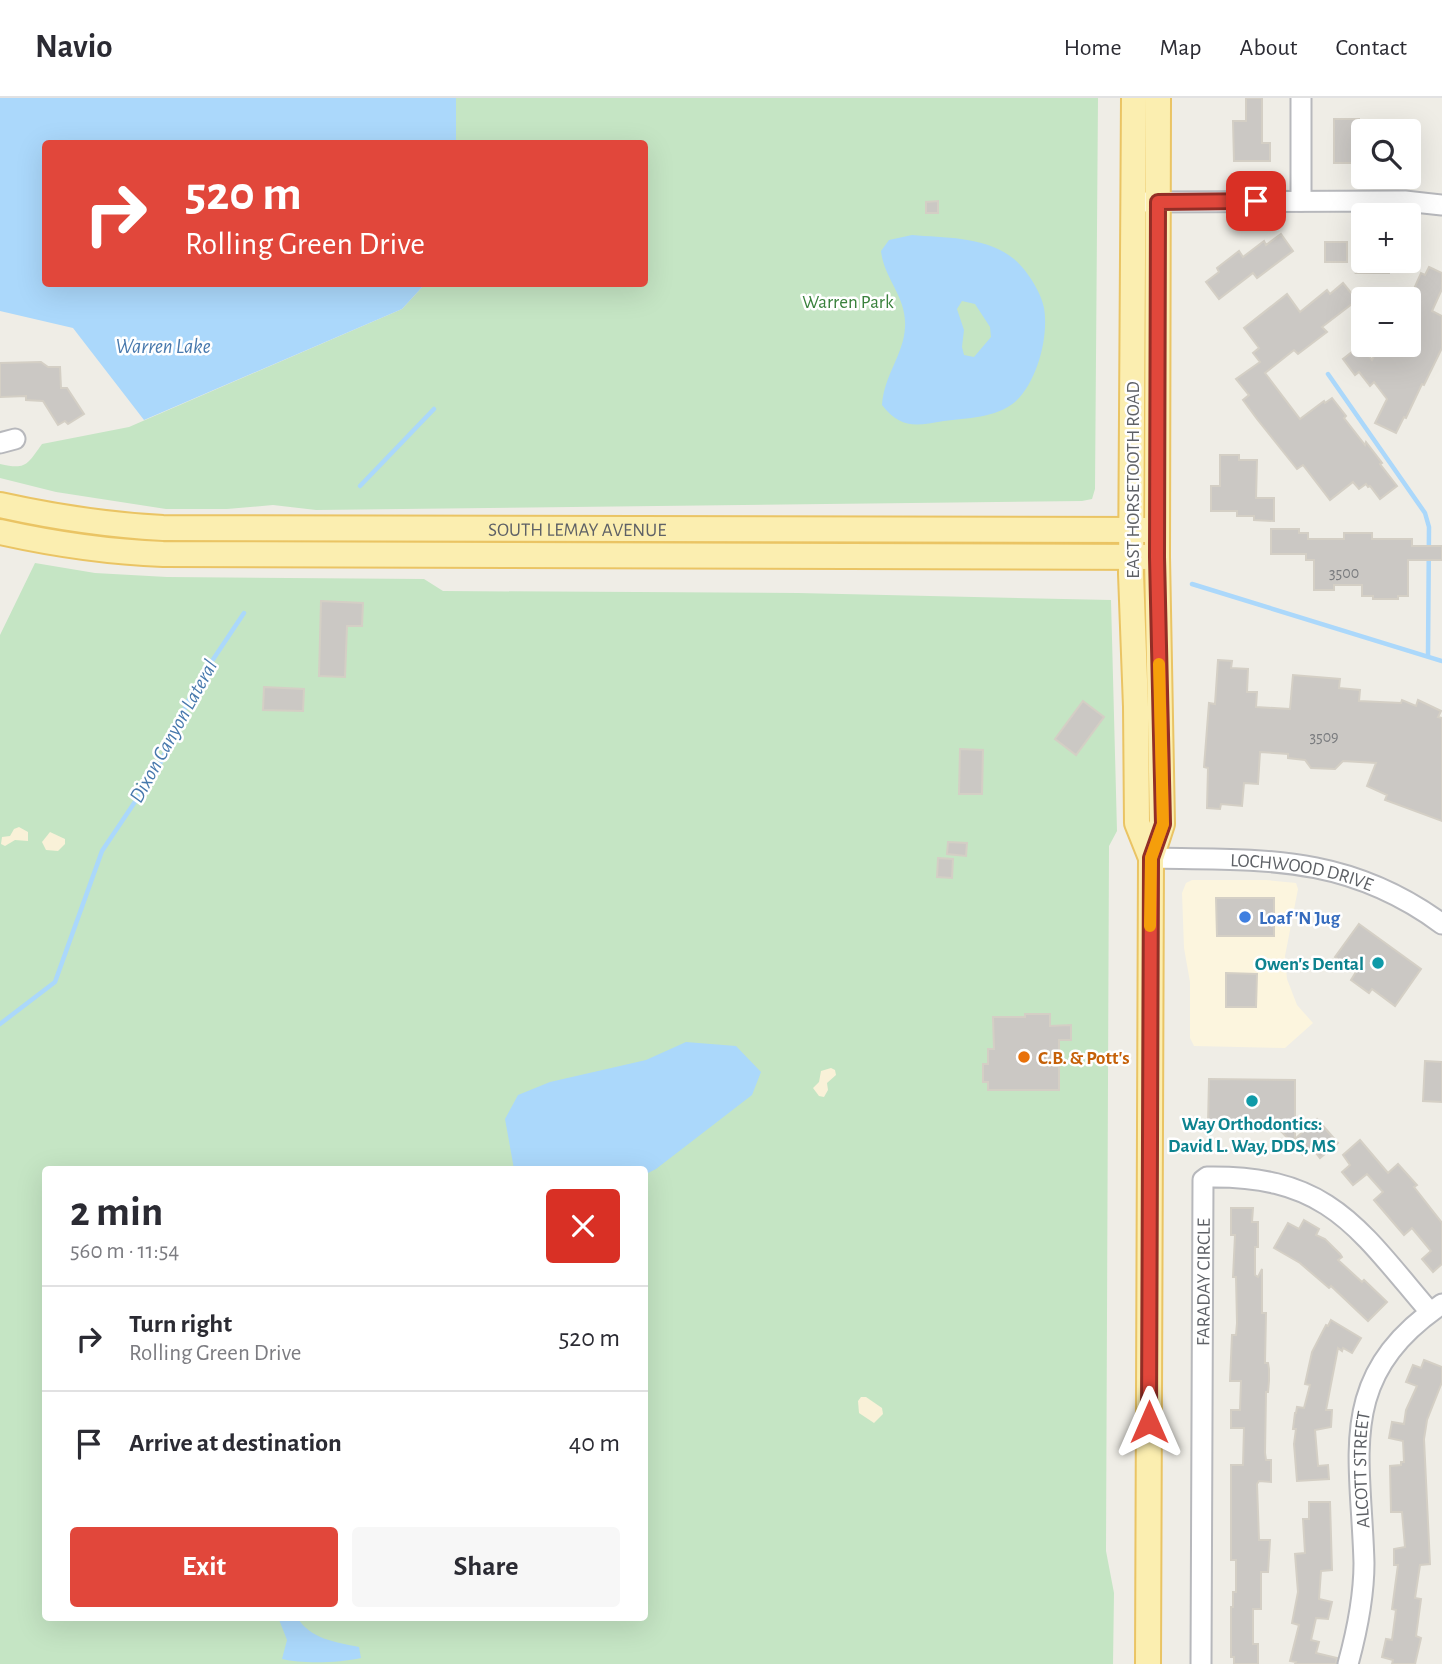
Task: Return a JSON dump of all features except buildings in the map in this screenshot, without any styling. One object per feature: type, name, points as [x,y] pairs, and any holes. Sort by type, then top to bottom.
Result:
[{"type":"main road","name":"EAST HORSETOOTH ROAD","points":[[1134,98],[1146,202],[1163,824],[1151,858],[1148,1664]]},
{"type":"main road","name":"EAST HORSETOOTH ROAD","points":[[1151,858],[1137,823],[1130,557],[1146,202],[1158,98]]},
{"type":"main road","name":"SOUTH LEMAY AVENUE","points":[[0,505],[59,518],[163,528],[1157,530]]},
{"type":"main road","name":"SOUTH LEMAY AVENUE","points":[[0,532],[55,544],[123,553],[163,554],[1157,557]]},
{"type":"street","points":[[1301,98],[1301,201]]},
{"type":"street","points":[[1146,202],[1405,201],[1442,205]]},
{"type":"street","name":"LOCHWOOD DRIVE","points":[[1151,858],[1254,859],[1320,868],[1353,877],[1386,891],[1442,924]]},
{"type":"street","name":"FARADAY CIRCLE","points":[[1201,1664],[1203,1180],[1207,1177],[1232,1176],[1275,1182],[1301,1190],[1347,1218],[1436,1308]]},
{"type":"street","name":"ALCOTT STREET","points":[[1349,1664],[1357,1628],[1364,1566],[1358,1464],[1362,1415],[1380,1368],[1397,1342],[1410,1327],[1436,1308]]},
{"type":"shaded area","points":[[1192,880],[1266,880],[1296,883],[1298,889],[1285,956],[1287,979],[1297,1005],[1313,1023],[1285,1048],[1194,1046],[1190,1038],[1190,982],[1184,948],[1182,893],[1186,883]]},
{"type":"green space","name":"Warren Park","points":[[456,98],[1098,98],[1095,489],[1092,499],[316,510],[273,505],[227,509],[166,509],[56,492],[0,478],[0,464],[21,466],[33,457],[42,444],[129,427],[402,309],[422,287],[648,287],[648,140],[456,140]]},
{"type":"green space","points":[[35,563],[95,573],[167,577],[424,579],[443,591],[798,593],[1111,600],[1117,831],[1109,846],[1106,1551],[1114,1593],[1113,1664],[0,1664],[0,635]]},
{"type":"sand","points":[[19,827],[28,832],[28,841],[15,840],[5,846],[1,844],[2,837],[10,836],[14,829]]},
{"type":"sand","points":[[50,832],[65,839],[65,844],[58,851],[46,850],[42,842]]},
{"type":"sand","points":[[831,1068],[836,1075],[827,1083],[828,1090],[824,1097],[819,1096],[813,1088],[819,1082],[821,1071]]},
{"type":"sand","points":[[861,1397],[866,1397],[882,1408],[883,1414],[874,1423],[859,1413],[858,1401]]},
{"type":"water","name":"Warren Lake","points":[[0,98],[456,98],[456,140],[42,140],[42,287],[422,287],[402,309],[144,420],[73,328],[0,311]]},
{"type":"water","points":[[912,235],[978,242],[1003,251],[1024,269],[1037,288],[1044,308],[1045,332],[1040,358],[1030,383],[1015,402],[990,414],[917,424],[902,422],[882,405],[886,384],[904,337],[905,327],[903,306],[886,270],[881,251],[889,240]],"holes":[[[962,301],[975,304],[990,327],[991,337],[974,357],[964,355],[964,330],[957,309]]]},
{"type":"water","points":[[686,1042],[736,1046],[761,1072],[752,1095],[648,1173],[648,1166],[513,1166],[505,1119],[518,1095],[550,1082],[646,1060]]},
{"type":"water","points":[[280,1621],[300,1621],[316,1635],[359,1647],[361,1658],[321,1662],[282,1659],[287,1640]]},
{"type":"waterway","points":[[1328,374],[1425,513],[1429,527],[1428,656]]},
{"type":"waterway","name":"Dixon Canyon Lateral","points":[[360,486],[434,409]]},
{"type":"waterway","points":[[1192,584],[1442,661]]},
{"type":"waterway","name":"Dixon Canyon Lateral","points":[[0,1024],[55,982],[102,851],[159,766],[194,688],[244,613]]},
{"type":"slow traffic","points":[[1150,926],[1151,858],[1163,824],[1159,664]]},
{"type":"place","name":"Loaf 'N Jug","points":[[1245,917]]},
{"type":"place","name":"Owen's Dental","points":[[1378,963]]},
{"type":"place","name":"C.B. & Pott's","points":[[1024,1057]]},
{"type":"place","name":"Way Orthodontics: David L. Way, DDS, MS","points":[[1252,1101]]},
{"type":"route","points":[[1149,1422],[1151,858],[1163,824],[1157,557],[1158,202],[1256,201]]}]
